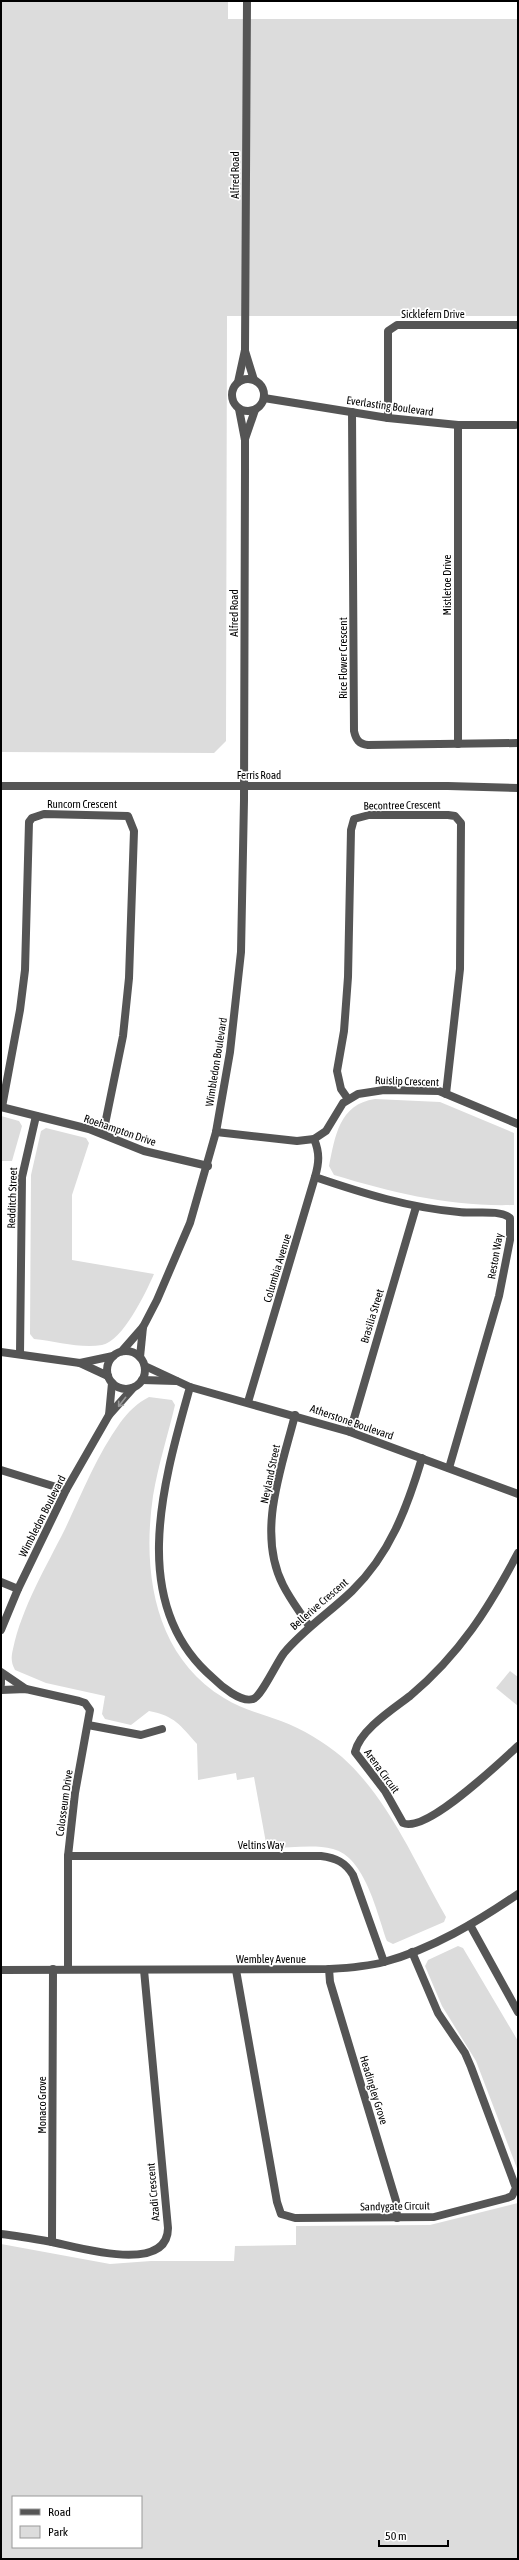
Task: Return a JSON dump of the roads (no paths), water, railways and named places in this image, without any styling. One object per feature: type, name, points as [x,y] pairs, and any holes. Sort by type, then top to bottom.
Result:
[{"type":"street","name":"Alfred Road","points":[[238,382],[245,350],[247,1]]},
{"type":"street","name":"Sicklefern Drive","points":[[388,418],[388,331],[397,324],[518,325]]},
{"type":"street","name":"Alfred Road","points":[[245,350],[254,380]]},
{"type":"street","points":[[249,378],[254,380],[262,387],[264,398],[263,403],[255,410],[239,409],[232,401],[232,390],[238,382],[249,378]]},
{"type":"street","name":"Everlasting Boulevard","points":[[264,398],[388,418],[458,426],[515,426]]},
{"type":"street","name":"Alfred Road","points":[[239,409],[245,440],[244,787]]},
{"type":"street","name":"Alfred Road","points":[[245,440],[255,410]]},
{"type":"street","name":"Rice Flower Crescent","points":[[352,412],[355,736],[358,742],[364,745],[518,743]]},
{"type":"street","name":"Mistletoe Drive","points":[[458,426],[458,744]]},
{"type":"street","name":"Ferris Road","points":[[1,786],[518,788]]},
{"type":"street","name":"Wimbledon Boulevard","points":[[122,1351],[143,1327],[177,1258],[208,1166],[216,1132],[238,992],[241,952],[244,787]]},
{"type":"street","name":"Runcorn Crescent","points":[[1,1107],[20,1010],[25,970],[29,822],[32,818],[44,814],[128,816],[134,831],[129,978],[123,1036],[103,1134]]},
{"type":"street","name":"Becontree Crescent","points":[[348,1099],[341,1089],[337,1071],[344,1031],[348,977],[350,830],[354,818],[369,815],[448,815],[455,816],[461,823],[460,969],[446,1094]]},
{"type":"street","name":"Ruislip Crescent","points":[[314,1139],[326,1131],[337,1110],[348,1099],[370,1090],[426,1090],[446,1094],[518,1124]]},
{"type":"street","name":"Roehampton Drive","points":[[1,1107],[103,1134],[144,1151],[208,1166]]},
{"type":"street","name":"Redditch Street","points":[[20,1354],[22,1177],[36,1116]]},
{"type":"street","points":[[216,1132],[297,1140],[314,1139]]},
{"type":"street","name":"Columbia Avenue","points":[[248,1402],[315,1178],[319,1161],[314,1139]]},
{"type":"street","name":"Reston Way","points":[[315,1178],[416,1206],[458,1212],[506,1215],[511,1224],[499,1296],[449,1468]]},
{"type":"street","name":"Brasilia Street","points":[[350,1432],[416,1206]]},
{"type":"street","name":"Wimbledon Boulevard","points":[[140,1357],[143,1327]]},
{"type":"street","points":[[1,1352],[80,1363],[113,1356],[122,1351],[132,1352],[140,1357],[145,1366],[142,1380],[133,1388],[120,1388],[110,1380],[80,1363]]},
{"type":"street","points":[[110,1380],[107,1368],[113,1356]]},
{"type":"street","name":"Atherstone Boulevard","points":[[145,1366],[190,1387],[295,1415],[350,1432],[518,1494]]},
{"type":"street","name":"Wimbledon Boulevard","points":[[109,1415],[110,1380]]},
{"type":"street","name":"Atherstone Boulevard","points":[[142,1380],[176,1381]]},
{"type":"street","name":"Bellerive Crescent","points":[[190,1387],[169,1464],[160,1513],[163,1594],[174,1629],[198,1665],[219,1684],[248,1700],[258,1696],[282,1655],[309,1626],[352,1591],[378,1561],[402,1520],[422,1458]]},
{"type":"street","name":"Wimbledon Boulevard","points":[[1,1630],[18,1589],[66,1490],[109,1415],[133,1388]]},
{"type":"street","name":"Neyland Street","points":[[295,1415],[274,1503],[272,1536],[274,1557],[282,1584],[309,1626]]},
{"type":"street","points":[[1,1470],[66,1490]]},
{"type":"street","name":"Arena Circuit","points":[[518,1553],[482,1617],[460,1645],[431,1676],[380,1718],[355,1752],[385,1791],[403,1823],[414,1825],[454,1800],[518,1746]]},
{"type":"street","points":[[1,1582],[18,1589]]},
{"type":"street","points":[[1,1673],[1,1684]]},
{"type":"street","name":"Colosseum Drive","points":[[1,1673],[26,1689]]},
{"type":"street","name":"Colosseum Drive","points":[[1,1690],[26,1689],[85,1703],[90,1710],[75,1793],[68,1856],[68,1969]]},
{"type":"street","points":[[88,1724],[141,1735],[162,1729]]},
{"type":"street","name":"Veltins Way","points":[[68,1856],[313,1856],[338,1860],[344,1863],[353,1875],[384,1962]]},
{"type":"street","name":"Wembley Avenue","points":[[3,1968],[144,1970],[329,1969],[384,1962],[412,1952],[470,1925],[518,1894]]},
{"type":"street","points":[[470,1925],[518,2012]]},
{"type":"street","name":"Sandygate Circuit","points":[[236,1970],[279,2212],[284,2216],[295,2218],[397,2218],[434,2216],[507,2198],[512,2196],[516,2188],[471,2067],[465,2054],[438,2014],[412,1952]]},
{"type":"street","name":"Monaco Grove","points":[[52,2242],[53,1969]]},
{"type":"street","name":"Headingley Grove","points":[[329,1969],[330,1982],[396,2201],[397,2218]]},
{"type":"street","name":"Azadi Crescent","points":[[1,2234],[52,2242],[94,2253],[130,2255],[158,2248],[166,2240],[168,2228],[144,1970]]}]
